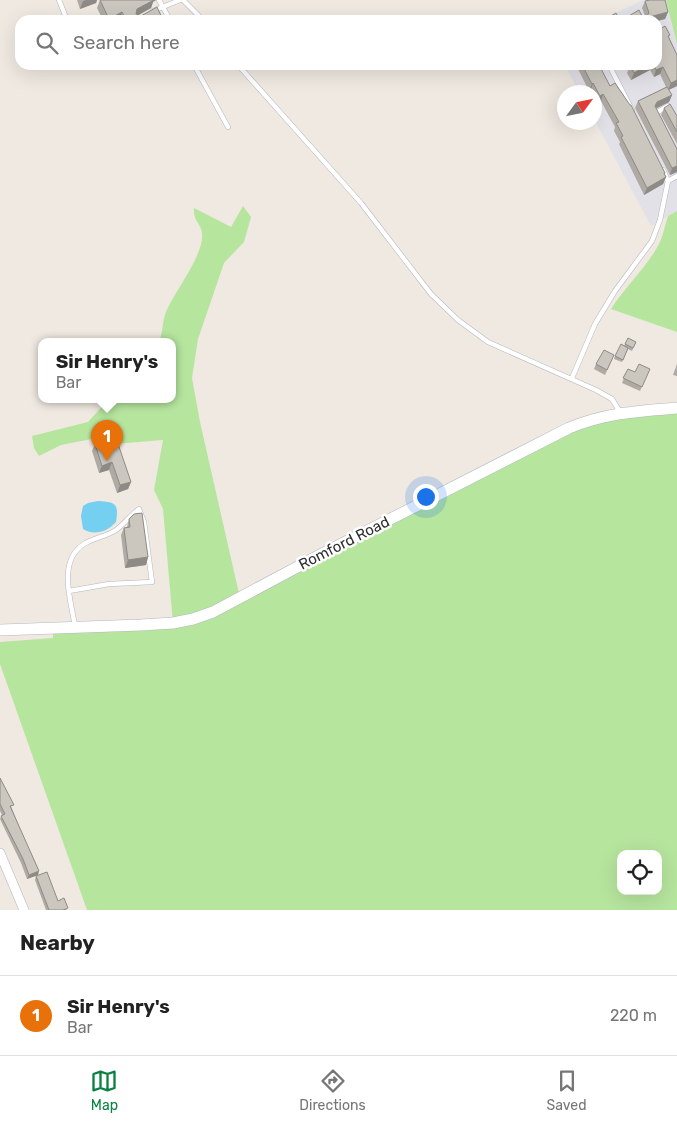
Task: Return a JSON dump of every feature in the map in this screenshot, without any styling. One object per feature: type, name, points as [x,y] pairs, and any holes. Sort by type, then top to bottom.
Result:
[{"type":"street","name":"Romford Road","points":[[0,630],[173,623],[193,619],[212,612],[569,428],[598,417],[677,408]]},
{"type":"street","points":[[0,853],[20,909]]},
{"type":"lane","points":[[59,0],[65,15]]},
{"type":"lane","points":[[159,0],[167,15]]},
{"type":"lane","points":[[145,15],[162,6],[181,0],[198,15]]},
{"type":"lane","points":[[197,70],[228,127]]},
{"type":"lane","points":[[242,70],[361,203],[431,294],[458,320],[488,342],[572,378],[612,399],[620,413]]},
{"type":"lane","points":[[612,70],[634,115]]},
{"type":"lane","points":[[660,121],[656,113],[669,106],[673,113]]},
{"type":"lane","points":[[572,378],[595,324],[652,240],[660,220],[668,181],[660,164]]},
{"type":"lane","points":[[668,181],[677,176]]},
{"type":"lane","points":[[69,592],[109,584],[152,582],[144,522],[138,509],[116,530],[83,545],[75,552],[70,561],[68,571],[69,592],[75,626]]},
{"type":"shaded area","points":[[643,0],[666,0],[677,44],[677,211],[651,226],[600,130],[602,130],[602,85],[575,85],[568,70],[662,70],[662,15],[612,15]]},
{"type":"green space","points":[[666,0],[677,0],[677,44]]},
{"type":"green space","points":[[243,206],[251,217],[244,242],[224,263],[198,339],[192,378],[200,422],[240,598],[569,428],[677,408],[677,910],[87,910],[0,664],[0,642],[53,638],[53,627],[173,623],[163,509],[154,490],[163,440],[114,444],[97,438],[61,445],[39,456],[34,448],[32,436],[88,422],[105,403],[176,403],[176,338],[160,338],[166,312],[194,262],[202,242],[202,233],[194,208],[231,227]]},
{"type":"green space","points":[[677,211],[677,332],[611,309],[658,246],[668,216]]},
{"type":"water","points":[[98,501],[109,502],[115,505],[117,511],[116,522],[100,532],[87,531],[83,529],[81,516],[83,506]]},
{"type":"building","points":[[100,0],[154,0],[137,9],[136,14],[138,15],[124,15],[122,12],[116,15],[107,15]]},
{"type":"building","points":[[665,0],[668,12],[648,15],[649,13],[645,1]]},
{"type":"building","points":[[157,7],[161,15],[143,15]]},
{"type":"building","points":[[639,10],[642,15],[630,15]]},
{"type":"building","points":[[665,26],[670,35],[668,36],[677,55],[677,80],[671,83],[662,67],[662,28]]},
{"type":"building","points":[[585,70],[602,70],[610,86],[615,83],[631,105],[666,177],[647,188],[621,137],[623,136],[616,123],[619,122],[602,95],[602,85],[594,85]]},
{"type":"building","points":[[667,87],[672,95],[657,102],[655,106],[677,149],[677,166],[672,168],[638,101]]},
{"type":"building","points":[[670,104],[677,116],[677,132],[664,108]]},
{"type":"building","points":[[628,338],[636,342],[633,348],[625,344]]},
{"type":"building","points":[[621,344],[628,348],[623,360],[615,356]]},
{"type":"building","points":[[604,350],[614,355],[607,370],[596,364]]},
{"type":"building","points":[[639,364],[650,369],[642,387],[623,378],[628,369],[635,372]]},
{"type":"building","points":[[115,435],[131,482],[120,485],[112,462],[102,466],[95,444]]},
{"type":"building","points":[[142,513],[148,557],[128,560],[124,528],[130,527],[129,519],[134,514]]},
{"type":"building","points":[[0,778],[14,805],[10,806],[39,871],[29,875],[1,816],[5,814],[0,804]]},
{"type":"building","points":[[47,872],[58,901],[64,898],[68,908],[49,910],[36,876]]},
{"type":"place","name":"Sir Henry's","points":[[107,461]]}]
